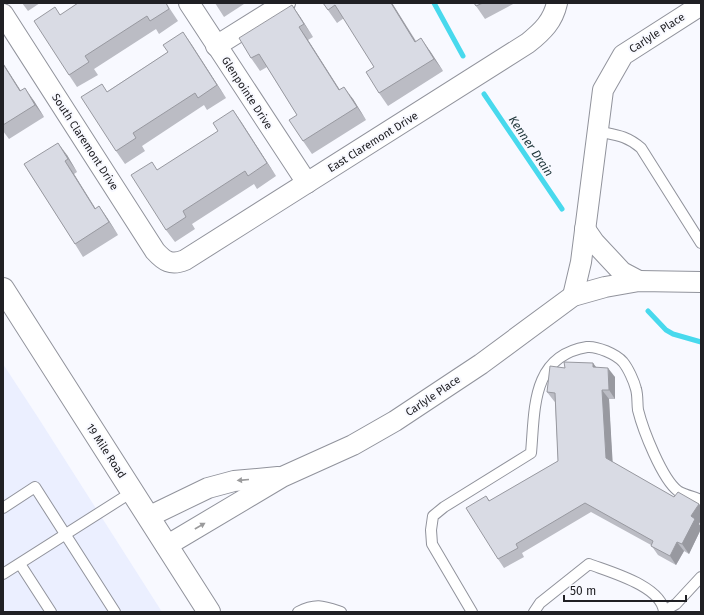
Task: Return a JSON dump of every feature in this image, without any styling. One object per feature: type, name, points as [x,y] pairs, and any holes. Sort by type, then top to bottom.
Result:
[{"type":"street","name":"Glenpointe Drive","points":[[189,3],[306,184]]},
{"type":"street","points":[[216,46],[285,3]]},
{"type":"street","name":"East Claremont Drive","points":[[173,263],[185,260],[528,43],[544,30],[553,16],[557,3]]},
{"type":"street","name":"Carlyle Place","points":[[573,296],[581,262],[603,90],[623,55],[701,5]]},
{"type":"street","name":"South Claremont Drive","points":[[3,14],[155,251],[164,260],[173,263]]},
{"type":"street","name":"Carlyle Place","points":[[585,229],[594,242],[622,272],[639,280]]},
{"type":"street","name":"Carlyle Place","points":[[166,546],[282,477],[353,445],[395,421],[481,364],[573,296],[605,287],[639,280],[701,282]]},
{"type":"street","name":"19 Mile Road","points":[[3,289],[209,612]]},
{"type":"street","name":"Carlyle Place","points":[[148,517],[208,488],[234,481],[282,477]]},
{"type":"lane","points":[[597,131],[631,140],[641,148],[701,243]]},
{"type":"lane","points":[[472,612],[432,544],[431,530],[433,516],[444,507],[531,453],[535,402],[539,385],[554,360],[563,355],[576,349],[593,346],[622,361],[636,390],[642,426],[663,473],[678,491],[701,500]]},
{"type":"lane","points":[[3,508],[35,487],[115,612]]},
{"type":"lane","points":[[3,574],[132,492]]},
{"type":"lane","points":[[20,564],[51,612]]},
{"type":"lane","points":[[534,612],[543,608],[589,564],[637,583],[658,597],[664,607],[664,612],[676,604],[701,577]]},
{"type":"lane","points":[[298,612],[310,606],[323,606],[341,612]]},
{"type":"shaded area","points":[[3,364],[39,419],[162,612],[3,612]]},
{"type":"building","points":[[78,3],[166,3],[169,9],[150,21],[147,16],[85,56],[89,62],[69,75],[34,21],[55,7],[60,15]]},
{"type":"building","points":[[323,3],[391,3],[415,42],[421,38],[434,59],[379,93],[366,72],[374,67],[335,5],[328,10]]},
{"type":"building","points":[[474,3],[483,3],[476,6]]},
{"type":"building","points":[[292,5],[304,24],[299,27],[339,90],[344,87],[357,107],[303,141],[289,120],[297,115],[259,54],[251,58],[239,38]]},
{"type":"building","points":[[183,32],[217,85],[198,98],[195,93],[133,133],[136,138],[116,151],[81,97],[102,84],[107,92],[168,52],[163,45]]},
{"type":"building","points":[[3,64],[20,91],[25,88],[35,105],[3,125]]},
{"type":"building","points":[[233,110],[267,163],[248,176],[245,171],[183,211],[186,217],[166,230],[131,175],[152,162],[157,170],[218,131],[213,123]]},
{"type":"building","points":[[58,143],[68,159],[65,161],[95,209],[99,206],[109,222],[75,244],[24,164]]},
{"type":"building","points":[[564,362],[593,363],[593,367],[608,368],[609,390],[602,390],[606,458],[674,497],[678,492],[699,504],[691,516],[695,519],[682,544],[677,542],[670,556],[651,546],[653,541],[585,503],[516,544],[518,548],[498,559],[466,508],[486,496],[489,501],[558,461],[555,393],[547,392],[550,366],[565,368]]},
{"type":"waterway","name":"Kenner Drain","points":[[434,3],[463,56]]},
{"type":"waterway","name":"Kenner Drain","points":[[484,94],[562,209]]},
{"type":"waterway","name":"Kenner Drain","points":[[648,311],[666,330],[673,334],[701,342]]}]
